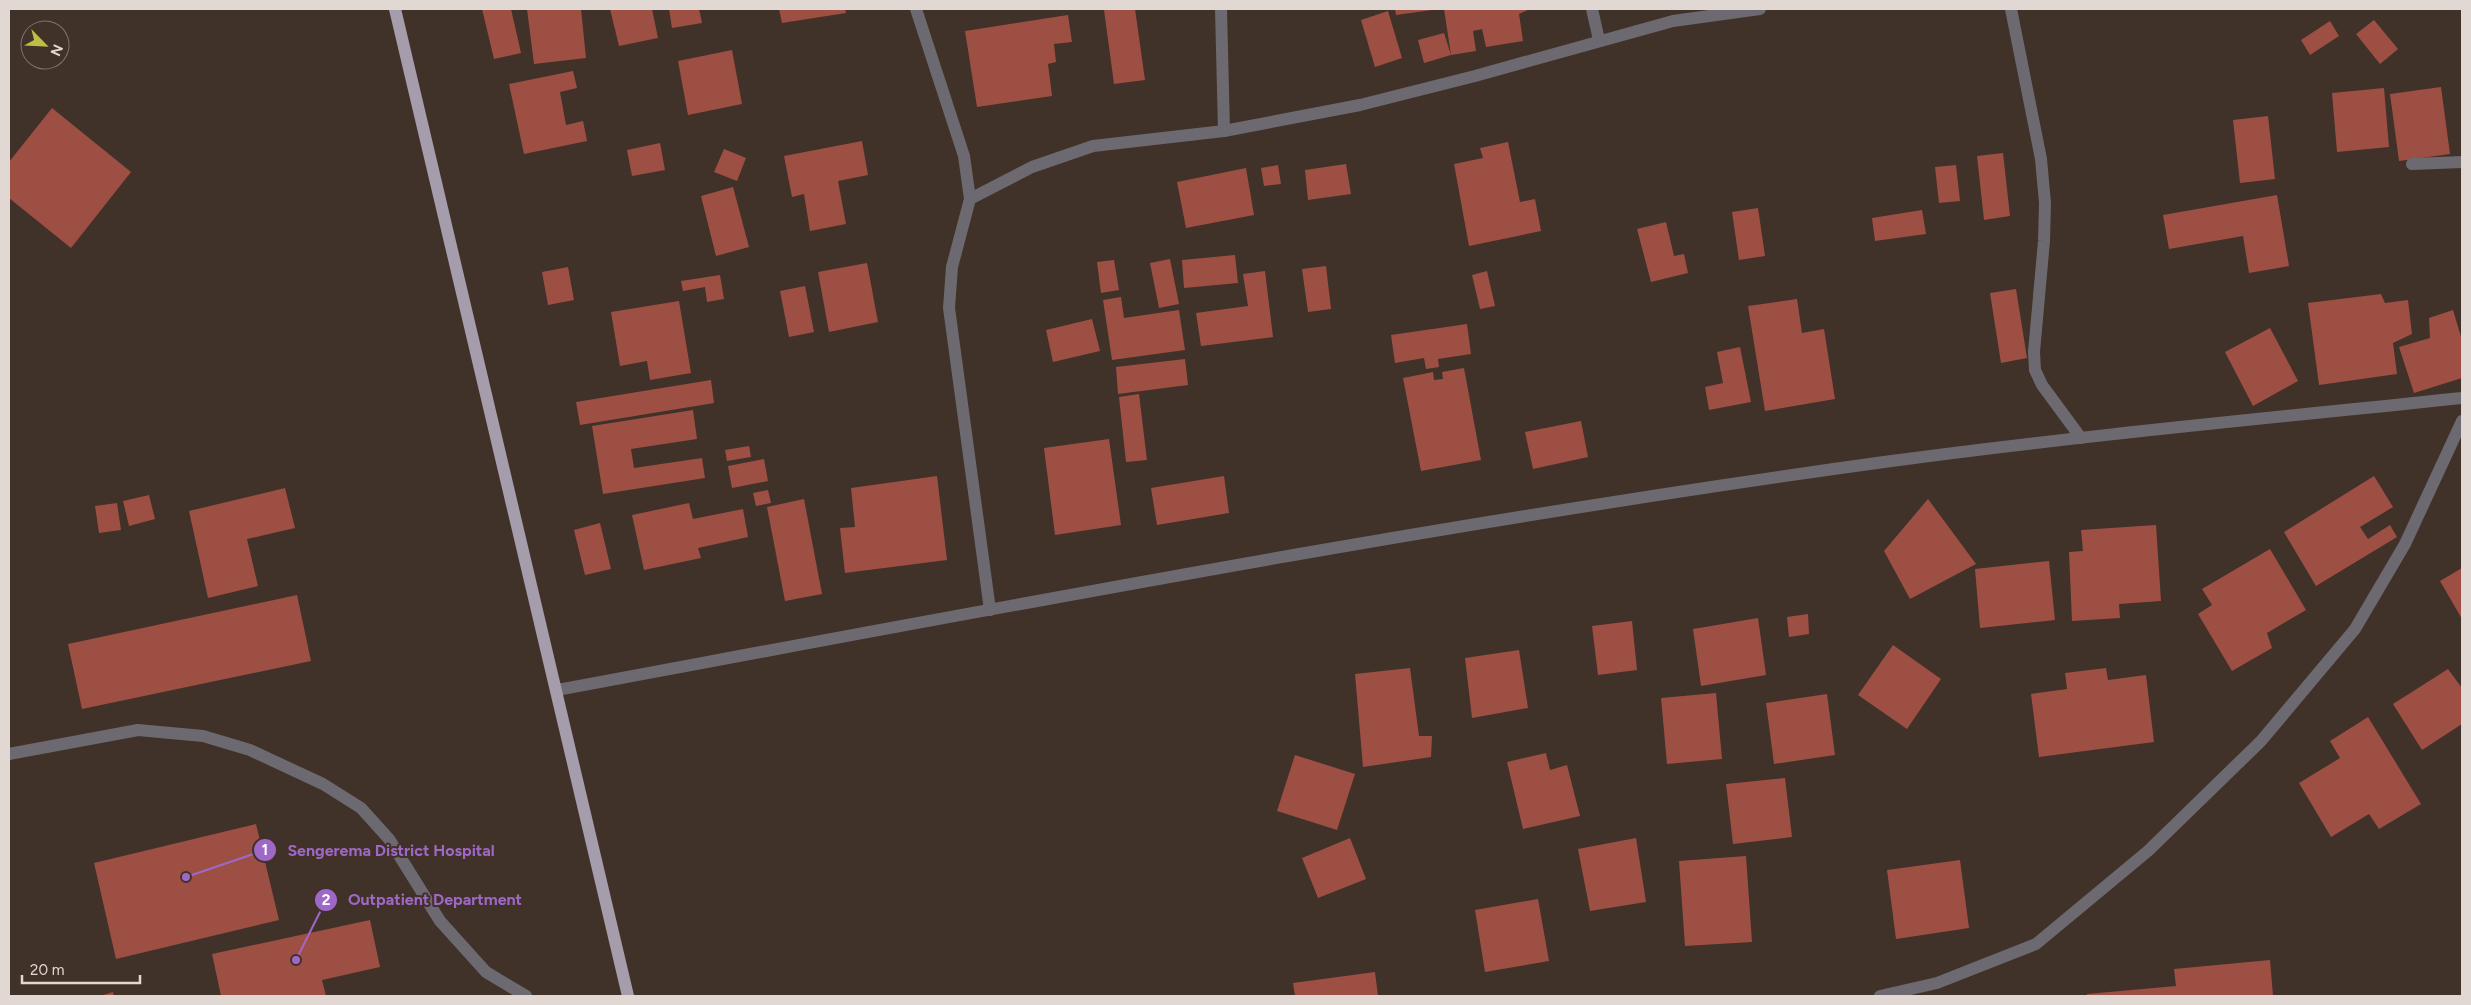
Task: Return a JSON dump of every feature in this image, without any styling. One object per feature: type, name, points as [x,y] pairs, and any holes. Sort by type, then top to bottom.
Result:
[{"type":"main road","points":[[395,9],[628,996]]},
{"type":"street","points":[[916,9],[964,156],[970,200],[952,267],[950,308],[990,610]]},
{"type":"street","points":[[1221,9],[1224,131]]},
{"type":"street","points":[[1592,9],[1599,40]]},
{"type":"street","points":[[970,200],[1032,167],[1093,146],[1224,131],[1360,105],[1475,76],[1673,20],[1760,9]]},
{"type":"street","points":[[2011,9],[2041,159],[2046,203],[2034,352],[2035,370],[2042,385],[2081,438]]},
{"type":"street","points":[[2412,164],[2462,162]]},
{"type":"street","points":[[557,690],[1432,531],[1884,462],[2081,438],[2462,398]]},
{"type":"street","points":[[1880,996],[1937,983],[2036,944],[2148,851],[2261,741],[2355,629],[2405,544],[2462,421]]},
{"type":"street","points":[[9,754],[138,730],[203,736],[250,750],[323,784],[361,808],[389,839],[440,921],[486,972],[526,996]]},
{"type":"building","points":[[482,9],[511,9],[521,53],[494,59]]},
{"type":"building","points":[[527,9],[581,9],[586,58],[534,64]]},
{"type":"building","points":[[610,9],[652,9],[658,38],[619,46]]},
{"type":"building","points":[[669,9],[699,9],[702,23],[672,28]]},
{"type":"building","points":[[779,9],[845,9],[846,13],[782,23]]},
{"type":"building","points":[[1135,9],[1145,80],[1114,84],[1104,10]]},
{"type":"building","points":[[1395,9],[1432,9],[1432,10],[1396,15]]},
{"type":"building","points":[[1444,9],[1530,9],[1519,14],[1523,41],[1486,47],[1482,29],[1473,31],[1476,51],[1451,55]]},
{"type":"building","points":[[1388,11],[1402,58],[1375,67],[1361,20]]},
{"type":"building","points":[[1068,15],[1072,42],[1054,44],[1056,62],[1048,64],[1052,96],[977,107],[965,31]]},
{"type":"building","points":[[2374,20],[2398,49],[2380,64],[2356,34]]},
{"type":"building","points":[[2330,21],[2339,36],[2310,55],[2301,40]]},
{"type":"building","points":[[1444,33],[1451,55],[1424,63],[1418,40]]},
{"type":"building","points":[[732,50],[742,104],[688,115],[678,61]]},
{"type":"building","points":[[573,71],[577,88],[560,92],[566,125],[583,121],[587,141],[524,154],[509,84]]},
{"type":"building","points":[[2441,87],[2450,154],[2399,161],[2390,94]]},
{"type":"building","points":[[2384,88],[2389,147],[2337,152],[2332,93]]},
{"type":"building","points":[[52,108],[131,172],[71,248],[9,198],[9,162]]},
{"type":"building","points":[[2268,116],[2275,179],[2240,183],[2233,120]]},
{"type":"building","points":[[862,141],[868,175],[838,181],[846,224],[810,231],[804,194],[792,197],[784,156]]},
{"type":"building","points":[[1508,142],[1520,202],[1535,199],[1541,231],[1469,246],[1454,164],[1483,158],[1480,148]]},
{"type":"building","points":[[660,143],[665,170],[632,176],[627,150]]},
{"type":"building","points":[[724,149],[746,158],[737,181],[714,172]]},
{"type":"building","points":[[2003,153],[2010,216],[1984,220],[1977,156]]},
{"type":"building","points":[[1346,164],[1351,194],[1308,200],[1305,170]]},
{"type":"building","points":[[1278,165],[1281,184],[1264,186],[1261,168]]},
{"type":"building","points":[[1956,165],[1960,201],[1939,203],[1935,167]]},
{"type":"building","points":[[1246,168],[1254,215],[1186,228],[1177,182]]},
{"type":"building","points":[[733,187],[749,247],[716,256],[701,196]]},
{"type":"building","points":[[2277,195],[2289,266],[2249,273],[2243,236],[2169,249],[2163,215]]},
{"type":"building","points":[[1758,208],[1765,256],[1739,260],[1732,212]]},
{"type":"building","points":[[1922,210],[1926,234],[1875,241],[1872,218]]},
{"type":"building","points":[[1666,222],[1674,256],[1684,254],[1688,273],[1651,282],[1637,229]]},
{"type":"building","points":[[1235,255],[1238,283],[1184,288],[1182,260]]},
{"type":"building","points":[[1170,259],[1179,304],[1159,308],[1150,263]]},
{"type":"building","points":[[1114,260],[1119,290],[1101,293],[1097,262]]},
{"type":"building","points":[[867,263],[878,322],[829,332],[818,272]]},
{"type":"building","points":[[1326,266],[1331,309],[1308,312],[1302,269]]},
{"type":"building","points":[[568,267],[574,300],[548,305],[542,272]]},
{"type":"building","points":[[1265,271],[1273,337],[1201,346],[1196,313],[1248,306],[1243,274]]},
{"type":"building","points":[[1487,271],[1495,306],[1480,309],[1472,275]]},
{"type":"building","points":[[720,275],[724,299],[707,302],[705,287],[683,291],[681,281]]},
{"type":"building","points":[[805,286],[814,332],[789,337],[780,291]]},
{"type":"building","points":[[2016,289],[2027,358],[2001,363],[1990,293]]},
{"type":"building","points":[[2381,294],[2385,303],[2408,300],[2412,334],[2393,343],[2397,374],[2319,385],[2308,303]]},
{"type":"building","points":[[1121,297],[1124,318],[1179,310],[1185,350],[1112,360],[1103,300]]},
{"type":"building","points":[[1797,299],[1802,333],[1824,329],[1835,399],[1765,411],[1748,306]]},
{"type":"building","points":[[679,301],[691,373],[650,380],[647,361],[620,366],[611,312]]},
{"type":"building","points":[[2453,310],[2462,340],[2462,378],[2414,393],[2399,347],[2430,338],[2429,318]]},
{"type":"building","points":[[1092,319],[1100,351],[1053,362],[1046,330]]},
{"type":"building","points":[[1467,324],[1471,354],[1438,359],[1439,367],[1426,369],[1424,358],[1395,363],[1391,335]]},
{"type":"building","points":[[2270,328],[2298,381],[2253,406],[2225,352]]},
{"type":"building","points":[[1740,347],[1751,402],[1709,410],[1705,387],[1723,383],[1717,352]]},
{"type":"building","points":[[1185,359],[1188,385],[1118,394],[1116,367]]},
{"type":"building","points":[[1464,368],[1481,460],[1421,471],[1403,378],[1433,372],[1434,380],[1443,379],[1442,372]]},
{"type":"building","points":[[711,380],[714,403],[580,425],[576,402]]},
{"type":"building","points":[[1139,394],[1147,460],[1126,462],[1119,397]]},
{"type":"building","points":[[693,410],[697,439],[631,449],[634,468],[702,458],[705,478],[603,494],[592,426]]},
{"type":"building","points":[[1581,421],[1588,457],[1533,469],[1525,432]]},
{"type":"building","points":[[1109,439],[1121,525],[1055,535],[1044,448]]},
{"type":"building","points":[[749,446],[751,457],[727,461],[725,450]]},
{"type":"building","points":[[764,459],[768,481],[732,488],[728,466]]},
{"type":"building","points":[[937,476],[947,560],[845,573],[840,528],[855,527],[851,488]]},
{"type":"building","points":[[1224,476],[1229,513],[1157,525],[1151,488]]},
{"type":"building","points":[[2374,476],[2393,507],[2360,527],[2368,539],[2390,525],[2397,537],[2316,586],[2284,532]]},
{"type":"building","points":[[285,488],[295,528],[247,539],[258,586],[208,598],[189,511]]},
{"type":"building","points":[[768,490],[771,503],[756,506],[753,493]]},
{"type":"building","points":[[149,495],[155,519],[129,526],[123,501]]},
{"type":"building","points":[[804,499],[822,594],[785,601],[767,507]]},
{"type":"building","points":[[1928,499],[1976,564],[1910,599],[1884,551]]},
{"type":"building","points":[[117,503],[121,530],[99,533],[95,506]]},
{"type":"building","points":[[689,503],[693,519],[743,509],[748,537],[698,548],[701,558],[644,570],[632,515]]},
{"type":"building","points":[[600,523],[611,569],[585,575],[574,530]]},
{"type":"building","points":[[2156,525],[2161,601],[2119,604],[2120,618],[2072,621],[2069,552],[2083,551],[2081,530]]},
{"type":"building","points":[[2270,549],[2306,610],[2267,633],[2272,648],[2232,671],[2198,614],[2212,605],[2202,589]]},
{"type":"building","points":[[2049,561],[2055,620],[1980,628],[1975,569]]},
{"type":"building","points":[[2462,568],[2462,619],[2440,581]]},
{"type":"building","points":[[297,595],[311,661],[82,709],[68,644]]},
{"type":"building","points":[[1808,614],[1809,634],[1789,637],[1787,617]]},
{"type":"building","points":[[1758,618],[1766,675],[1701,686],[1693,629]]},
{"type":"building","points":[[1632,621],[1637,670],[1598,675],[1592,626]]},
{"type":"building","points":[[1893,645],[1941,679],[1907,729],[1858,695]]},
{"type":"building","points":[[1519,650],[1528,708],[1472,718],[1465,658]]},
{"type":"building","points":[[1410,668],[1419,736],[1432,736],[1431,757],[1363,767],[1355,674]]},
{"type":"building","points":[[2106,668],[2108,680],[2146,675],[2154,742],[2039,757],[2031,694],[2067,689],[2065,673]]},
{"type":"building","points":[[2448,669],[2462,688],[2462,724],[2422,750],[2393,704]]},
{"type":"building","points":[[1716,693],[1722,759],[1667,764],[1661,698]]},
{"type":"building","points":[[1827,694],[1835,755],[1774,764],[1766,703]]},
{"type":"building","points":[[2368,717],[2421,804],[2379,829],[2369,814],[2331,837],[2299,783],[2340,758],[2330,741]]},
{"type":"building","points":[[1546,753],[1550,770],[1567,765],[1580,816],[1523,829],[1507,762]]},
{"type":"building","points":[[1295,755],[1355,774],[1337,830],[1277,811]]},
{"type":"building","points":[[1785,778],[1792,837],[1733,844],[1726,784]]},
{"type":"building","points":[[256,824],[279,920],[116,959],[94,863]]},
{"type":"building","points":[[1350,838],[1366,879],[1318,898],[1302,858]]},
{"type":"building","points":[[1636,838],[1646,902],[1590,911],[1578,849]]},
{"type":"building","points":[[1746,856],[1752,942],[1685,946],[1679,861]]},
{"type":"building","points":[[1960,860],[1969,928],[1896,939],[1887,870]]},
{"type":"building","points":[[1538,899],[1549,961],[1485,972],[1475,910]]},
{"type":"building","points":[[370,920],[380,967],[322,980],[326,996],[221,996],[212,954]]},
{"type":"building","points":[[2270,960],[2273,996],[2087,996],[2087,994],[2176,986],[2174,969]]},
{"type":"building","points":[[1375,972],[1378,996],[1295,996],[1293,983]]},
{"type":"building","points":[[113,992],[114,996],[100,996]]},
{"type":"place","name":"Sengerema District Hospital","points":[[186,877]]},
{"type":"place","name":"Outpatient Department","points":[[296,960]]}]
